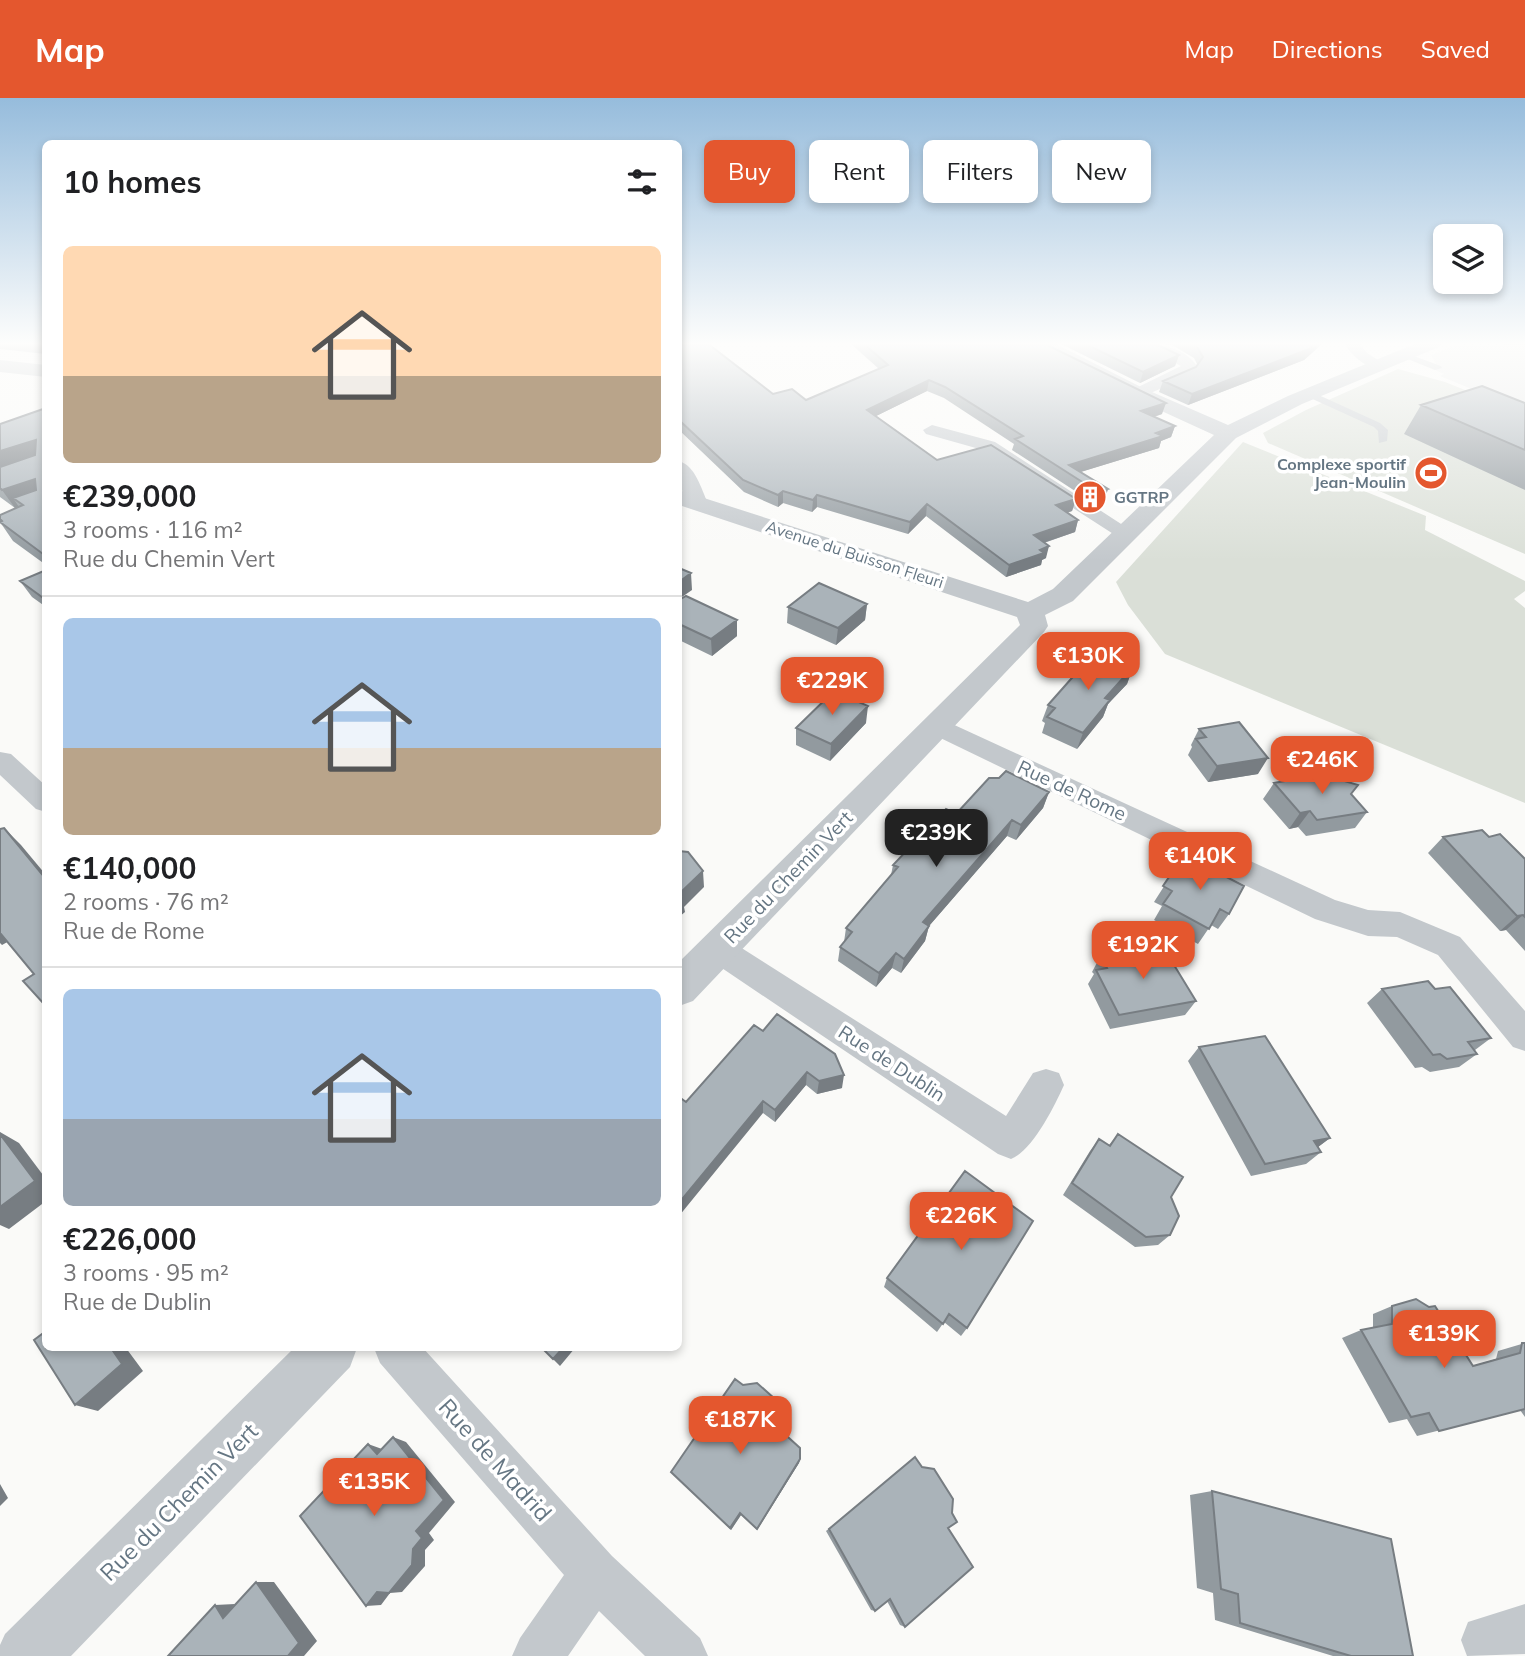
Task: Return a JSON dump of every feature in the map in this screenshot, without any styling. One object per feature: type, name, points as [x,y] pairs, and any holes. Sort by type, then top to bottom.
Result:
[{"type":"street","points":[[1189,416],[1228,433]]},
{"type":"street","points":[[1030,612],[1063,595],[1228,433],[1264,416]]},
{"type":"street","points":[[932,430],[989,446],[1125,533]]},
{"type":"street","points":[[682,470],[689,500]]},
{"type":"street","name":"Avenue du Buisson Fleuri","points":[[689,500],[1030,612]]},
{"type":"street","name":"Rue du Chemin Vert","points":[[682,986],[1034,626],[1030,612]]},
{"type":"street","name":"Rue de Rome","points":[[937,726],[1326,910],[1368,923],[1400,925],[1449,946],[1525,1036]]},
{"type":"street","points":[[2,761],[42,798]]},
{"type":"street","name":"Rue de Dublin","points":[[718,949],[1011,1141],[1046,1086]]},
{"type":"street","name":"Rue du Chemin Vert","points":[[27,1656],[328,1351]]},
{"type":"street","name":"Rue de Madrid","points":[[398,1351],[595,1573],[682,1656]]},
{"type":"street","points":[[538,1656],[595,1573]]},
{"type":"lane","points":[[1357,416],[1384,430],[1382,441]]},
{"type":"shaded area","name":"Complexe sportif Jean-Moulin","points":[[1295,416],[1525,416],[1525,554],[1268,443],[1263,433]]},
{"type":"shaded area","points":[[1243,442],[1426,516],[1425,530],[1525,581],[1525,591],[1514,599],[1525,608],[1525,803],[1165,654],[1128,605],[1116,582]]},
{"type":"building","points":[[24,416],[42,416],[42,553],[0,522],[0,515],[23,505],[13,498],[36,490],[35,479],[2,490],[0,467],[35,455],[36,440],[0,451],[0,424]]},
{"type":"building","points":[[682,416],[875,416],[937,460],[991,445],[1076,499],[1056,505],[1078,520],[1034,535],[1049,546],[1040,550],[1044,553],[1009,565],[927,504],[910,522],[817,495],[813,500],[783,491],[778,495],[743,480],[682,423]]},
{"type":"building","points":[[991,416],[1152,416],[1175,426],[1156,433],[1163,436],[1069,465],[1108,489],[1098,492],[1015,439],[1023,436]]},
{"type":"building","points":[[1446,416],[1525,416],[1525,450]]},
{"type":"building","points":[[682,569],[691,573],[682,580]]},
{"type":"building","points":[[42,572],[42,597],[20,581]]},
{"type":"building","points":[[819,583],[867,604],[838,628],[788,607]]},
{"type":"building","points":[[686,596],[737,620],[711,639],[682,625],[682,598]]},
{"type":"building","points":[[1094,653],[1133,667],[1105,698],[1110,700],[1083,733],[1047,717],[1055,708],[1048,705]]},
{"type":"building","points":[[834,691],[868,706],[831,744],[796,728]]},
{"type":"building","points":[[1239,722],[1268,758],[1217,766],[1196,739],[1206,737],[1199,729]]},
{"type":"building","points":[[1006,771],[1049,792],[1021,825],[1012,820],[923,922],[929,926],[904,959],[896,953],[879,973],[840,947],[852,932],[846,928],[898,867],[893,865],[946,809],[956,814],[989,778],[999,778]]},
{"type":"building","points":[[1330,773],[1334,778],[1358,785],[1351,794],[1367,812],[1317,820],[1310,811],[1300,813],[1274,783]]},
{"type":"building","points":[[4,828],[42,874],[42,1002],[23,981],[34,974],[0,933],[0,829]]},
{"type":"building","points":[[1482,830],[1489,837],[1500,834],[1525,859],[1525,917],[1517,916],[1443,837]]},
{"type":"building","points":[[682,851],[688,852],[703,871],[682,891]]},
{"type":"building","points":[[1184,855],[1244,886],[1229,914],[1220,909],[1209,929],[1163,904],[1172,891],[1163,886]]},
{"type":"building","points":[[1163,947],[1196,1001],[1119,1015],[1096,970],[1107,968],[1100,957]]},
{"type":"building","points":[[1428,981],[1435,989],[1450,987],[1491,1038],[1468,1042],[1477,1054],[1447,1059],[1440,1054],[1433,1055],[1382,989]]},
{"type":"building","points":[[777,1014],[835,1054],[844,1075],[819,1081],[807,1072],[775,1110],[763,1101],[682,1199],[682,1099],[686,1102],[754,1025],[763,1031]]},
{"type":"building","points":[[1265,1036],[1330,1138],[1314,1141],[1321,1152],[1265,1164],[1199,1047]]},
{"type":"building","points":[[0,1134],[35,1181],[0,1207]]},
{"type":"building","points":[[1118,1134],[1183,1177],[1171,1197],[1179,1216],[1170,1235],[1146,1237],[1072,1183],[1099,1139],[1110,1146]]},
{"type":"building","points":[[965,1171],[1033,1221],[967,1328],[949,1314],[943,1324],[887,1278]]},
{"type":"building","points":[[1416,1299],[1429,1307],[1435,1306],[1473,1366],[1520,1353],[1522,1343],[1525,1343],[1525,1409],[1439,1431],[1429,1413],[1411,1417],[1361,1330],[1392,1324],[1392,1306]]},
{"type":"building","points":[[42,1334],[42,1351],[113,1351],[122,1364],[75,1405],[34,1340]]},
{"type":"building","points":[[545,1351],[560,1351],[553,1359]]},
{"type":"building","points":[[735,1379],[743,1385],[757,1383],[775,1399],[780,1424],[778,1428],[800,1448],[800,1459],[757,1529],[740,1513],[730,1528],[671,1472]]},
{"type":"building","points":[[393,1437],[444,1500],[416,1531],[422,1538],[413,1549],[412,1565],[389,1593],[377,1592],[366,1606],[300,1516],[368,1444],[377,1454]]},
{"type":"building","points":[[915,1457],[922,1467],[934,1469],[953,1499],[952,1513],[957,1522],[948,1528],[973,1567],[905,1627],[890,1599],[875,1611],[829,1529]]},
{"type":"building","points":[[1212,1491],[1391,1539],[1413,1656],[1351,1656],[1240,1623],[1238,1594],[1221,1589]]},
{"type":"building","points":[[256,1582],[299,1643],[288,1656],[168,1656],[215,1605],[223,1618]]},
{"type":"place","name":"Complexe sportif Jean-Moulin","points":[[1431,473]]},
{"type":"place","name":"GGTRP","points":[[1090,497]]}]
